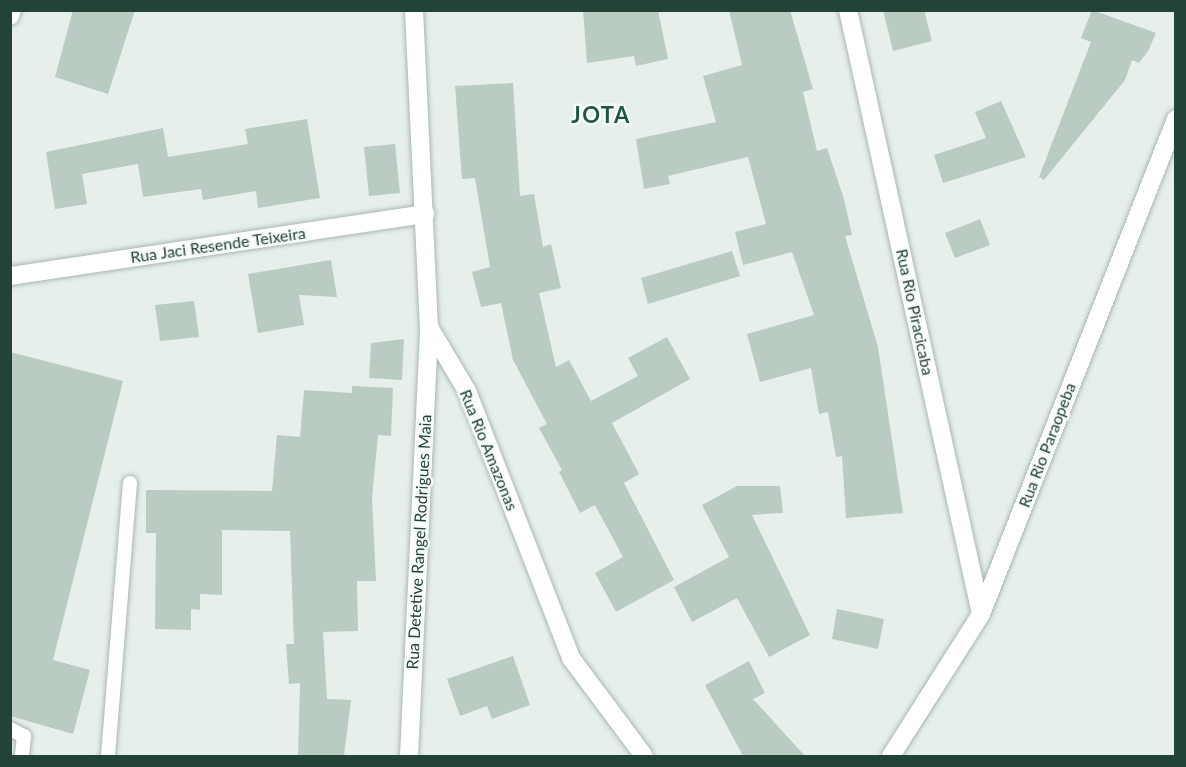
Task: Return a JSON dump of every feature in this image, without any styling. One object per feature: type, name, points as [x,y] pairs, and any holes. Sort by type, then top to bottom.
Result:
[{"type":"street","points":[[10,16],[12,10]]},
{"type":"street","name":"Rua Rio Amazonas","points":[[414,10],[429,327],[467,392],[571,658],[644,756]]},
{"type":"street","name":"Rua Rio Piracicaba","points":[[848,10],[981,614]]},
{"type":"street","name":"Rua Rio Paraopeba","points":[[891,756],[981,614],[1176,119]]},
{"type":"street","name":"Rua Jaci Resende Teixeira","points":[[10,276],[425,214]]},
{"type":"street","name":"Rua Detetive Rangel Rodrigues Maia","points":[[409,756],[429,327]]},
{"type":"lane","points":[[108,756],[130,483]]},
{"type":"lane","points":[[10,729],[24,736],[22,756]]},
{"type":"building","points":[[73,10],[135,10],[108,94],[55,77]]},
{"type":"building","points":[[583,10],[658,10],[668,59],[636,66],[634,56],[587,63]]},
{"type":"building","points":[[729,10],[790,10],[813,89],[803,92],[817,151],[827,148],[844,199],[852,235],[845,236],[878,347],[903,513],[846,518],[842,456],[836,457],[828,412],[819,414],[811,368],[760,382],[747,334],[814,315],[792,252],[743,265],[735,232],[766,224],[748,157],[668,176],[670,184],[644,189],[636,139],[716,122],[703,76],[742,65]]},
{"type":"building","points":[[883,10],[924,10],[932,41],[893,51]]},
{"type":"building","points":[[1092,10],[1156,33],[1148,51],[1139,63],[1132,60],[1125,80],[1044,180],[1039,177],[1091,42],[1081,38]]},
{"type":"building","points":[[513,83],[520,196],[534,194],[543,247],[551,244],[561,288],[539,293],[556,367],[569,360],[591,401],[638,376],[628,358],[667,337],[690,379],[612,423],[639,474],[624,483],[674,580],[616,612],[595,573],[623,557],[595,505],[580,513],[559,472],[562,470],[539,428],[547,424],[513,360],[501,303],[481,307],[472,272],[490,267],[475,178],[462,179],[455,86]]},
{"type":"building","points":[[1001,101],[1026,157],[943,183],[934,155],[986,138],[975,112]]},
{"type":"building","points":[[307,119],[320,198],[258,208],[256,191],[203,200],[201,189],[143,197],[138,164],[82,174],[87,204],[55,209],[46,152],[163,128],[168,157],[248,144],[245,129]]},
{"type":"building","points":[[395,144],[400,193],[369,196],[364,147]]},
{"type":"building","points":[[980,219],[990,245],[955,258],[945,233]]},
{"type":"building","points":[[732,251],[740,276],[648,304],[641,278]]},
{"type":"building","points":[[331,260],[337,297],[299,295],[304,325],[258,333],[248,274]]},
{"type":"building","points":[[194,301],[199,337],[160,341],[155,305]]},
{"type":"building","points":[[404,339],[402,380],[369,378],[371,343]]},
{"type":"building","points":[[10,352],[123,381],[53,660],[90,670],[73,734],[10,716]]},
{"type":"building","points":[[352,386],[393,388],[391,436],[378,435],[372,498],[376,581],[357,581],[358,631],[323,632],[327,699],[351,700],[344,756],[298,756],[300,683],[289,684],[286,644],[294,644],[290,531],[222,530],[222,595],[200,594],[200,610],[191,609],[191,630],[155,629],[156,533],[146,533],[146,490],[272,491],[277,435],[300,437],[304,390],[352,393]]},
{"type":"building","points":[[737,486],[780,486],[783,513],[752,515],[810,635],[769,657],[737,598],[692,622],[674,587],[729,557],[702,505]]},
{"type":"building","points":[[837,609],[884,619],[878,649],[832,639]]},
{"type":"building","points":[[513,656],[530,705],[492,719],[487,706],[460,716],[447,679]]},
{"type":"building","points":[[749,661],[765,693],[753,699],[805,756],[743,756],[705,685]]},
{"type":"district","name":"JOTA","points":[[601,115]]}]
